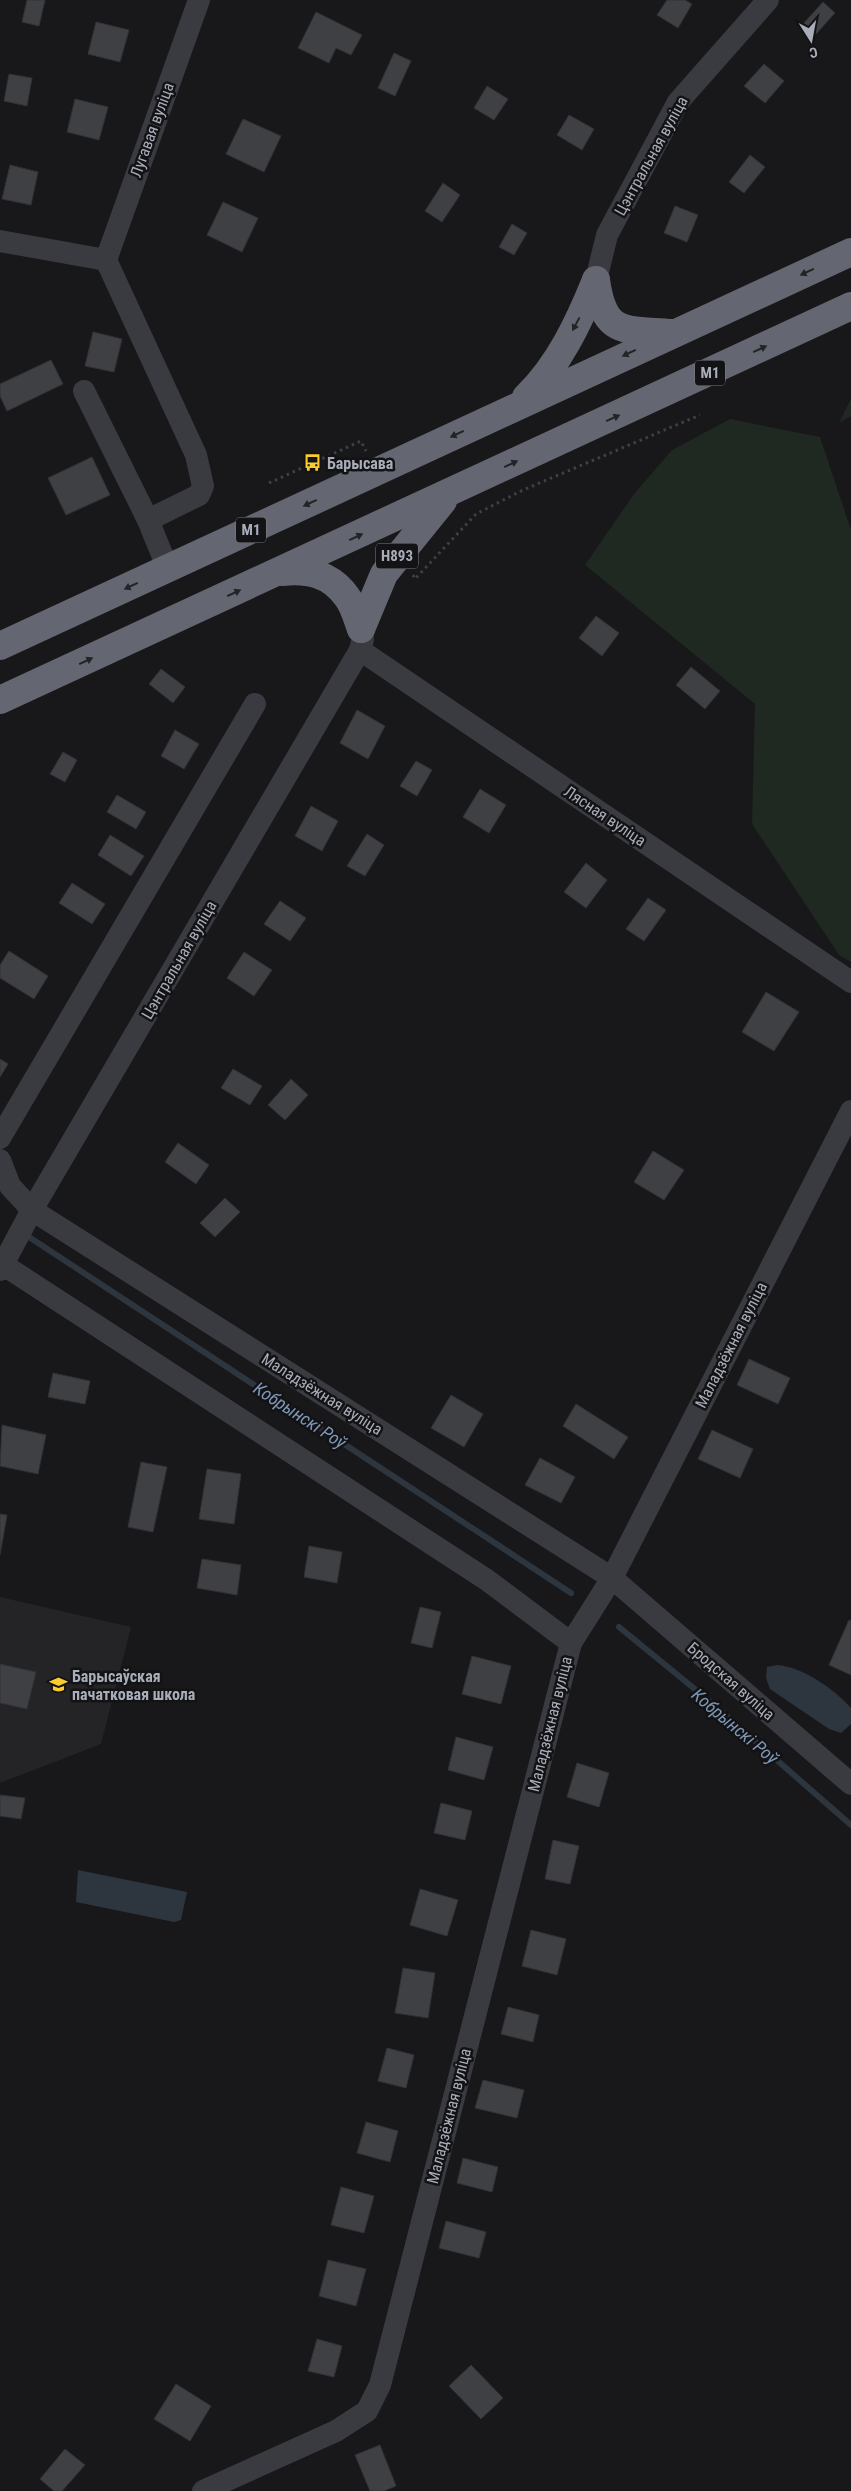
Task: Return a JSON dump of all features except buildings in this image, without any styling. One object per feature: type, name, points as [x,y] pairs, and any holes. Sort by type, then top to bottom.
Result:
[{"type":"highway","name":"М1","points":[[0,646],[851,252]]},
{"type":"highway","points":[[596,280],[599,305],[609,321],[630,330],[674,333]]},
{"type":"highway","points":[[518,405],[535,388],[566,345],[596,280]]},
{"type":"highway","name":"М1","points":[[0,700],[851,306]]},
{"type":"highway","name":"Н893","points":[[361,640],[384,574],[425,521],[451,492]]},
{"type":"highway","points":[[280,572],[302,570],[328,578],[348,597],[361,640]]},
{"type":"street","name":"Лугавая вуліца","points":[[106,260],[199,0]]},
{"type":"street","name":"Цэнтральная вуліца","points":[[596,280],[607,235],[678,102],[768,0]]},
{"type":"street","points":[[0,241],[106,260],[196,455],[203,486],[199,495],[148,520]]},
{"type":"street","points":[[84,391],[148,520],[168,569]]},
{"type":"street","name":"Цэнтральная вуліца","points":[[1,1267],[361,640]]},
{"type":"street","name":"Лясная вуліца","points":[[361,640],[851,982]]},
{"type":"street","points":[[0,1138],[255,704]]},
{"type":"street","name":"Маладзёжная вуліца","points":[[203,2491],[336,2430],[367,2411],[380,2385],[572,1642],[612,1578],[851,1111]]},
{"type":"street","name":"Маладзёжная вуліца","points":[[0,1160],[10,1186],[32,1210],[612,1578]]},
{"type":"street","name":"Маладзёжная вуліца","points":[[1,1267],[486,1580],[572,1642]]},
{"type":"street","name":"Бродская вуліца","points":[[612,1578],[851,1784]]},
{"type":"shaded area","points":[[851,399],[851,416],[839,423]]},
{"type":"shaded area","points":[[730,419],[820,437],[851,530],[851,962],[839,955],[752,824],[755,704],[585,565],[634,494],[672,450]]},
{"type":"shaded area","name":"Барысаўская пачатковая школа","points":[[0,1597],[131,1627],[101,1744],[0,1783]]},
{"type":"shaded area","points":[[777,1665],[807,1674],[836,1694],[851,1708],[851,1724],[841,1733],[829,1729],[770,1689],[766,1678],[767,1667]]},
{"type":"shaded area","points":[[78,1870],[187,1892],[181,1920],[174,1922],[76,1902]]},
{"type":"waterway","name":"Кобрынскі Роў","points":[[29,1237],[571,1593]]},
{"type":"waterway","name":"Кобрынскі Роў","points":[[619,1627],[707,1699],[851,1825]]},
{"type":"place","name":"Барысава","points":[[313,463]]},
{"type":"place","name":"Барысаўская пачатковая школа","points":[[58,1685]]}]
